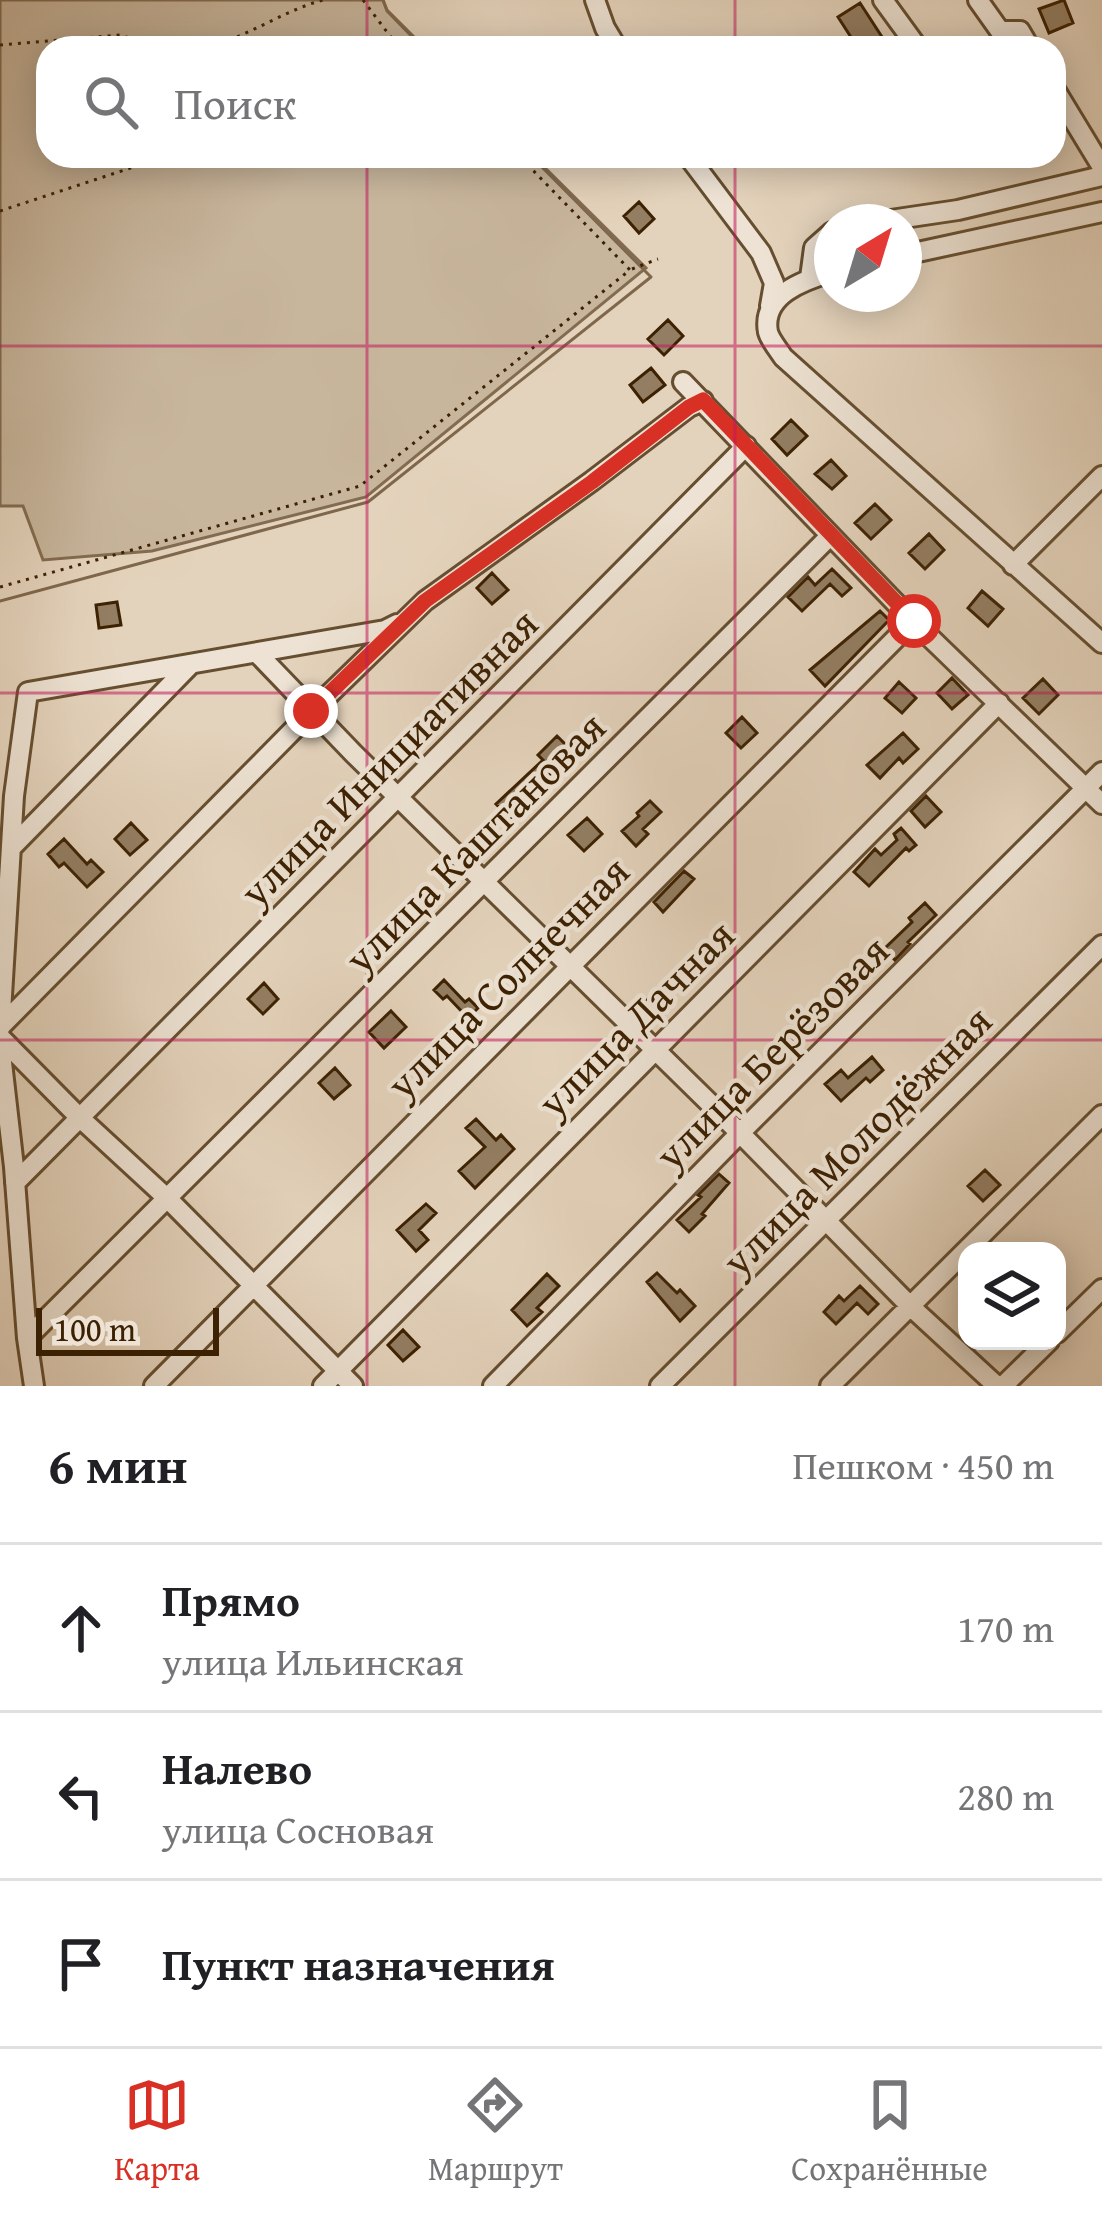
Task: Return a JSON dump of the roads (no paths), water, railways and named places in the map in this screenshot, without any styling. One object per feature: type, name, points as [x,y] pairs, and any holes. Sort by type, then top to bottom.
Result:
[{"type":"street","points":[[595,0],[610,36]]},
{"type":"street","points":[[883,0],[909,36]]},
{"type":"street","points":[[978,0],[1000,31],[1020,31],[1023,36]]},
{"type":"street","points":[[922,215],[1102,171],[1066,109]]},
{"type":"street","points":[[697,168],[761,253],[774,283],[768,335],[783,357],[1102,643]]},
{"type":"street","points":[[922,251],[1102,212]]},
{"type":"street","points":[[810,278],[814,248]]},
{"type":"street","points":[[769,311],[784,291],[814,277]]},
{"type":"street","points":[[683,382],[914,621],[1102,804]]},
{"type":"street","points":[[0,1035],[311,711],[425,601],[703,400]]},
{"type":"street","name":"улица Инициативная","points":[[15,1183],[746,446]]},
{"type":"street","points":[[1013,566],[1102,476]]},
{"type":"street","name":"улица Каштановая","points":[[27,1338],[830,536]]},
{"type":"street","points":[[34,1386],[0,1035],[13,846],[9,765],[28,692],[385,630],[407,620]]},
{"type":"street","name":"улица Солнечная","points":[[154,1386],[914,621]]},
{"type":"street","points":[[256,653],[910,1306],[1000,1386],[1038,1350]]},
{"type":"street","points":[[13,846],[190,664]]},
{"type":"street","name":"улица Дачная","points":[[322,1386],[999,703]]},
{"type":"street","name":"улица Берёзовая","points":[[493,1386],[1102,772]]},
{"type":"street","name":"улица Молодёжная","points":[[660,1386],[1102,945]]},
{"type":"street","points":[[0,1035],[353,1386]]},
{"type":"street","points":[[830,1386],[1102,1115]]},
{"type":"street","points":[[1066,1324],[1102,1289]]},
{"type":"waterway","points":[[383,0],[387,11],[411,36]]},
{"type":"waterway","points":[[0,601],[368,502],[651,277],[543,168]]}]
